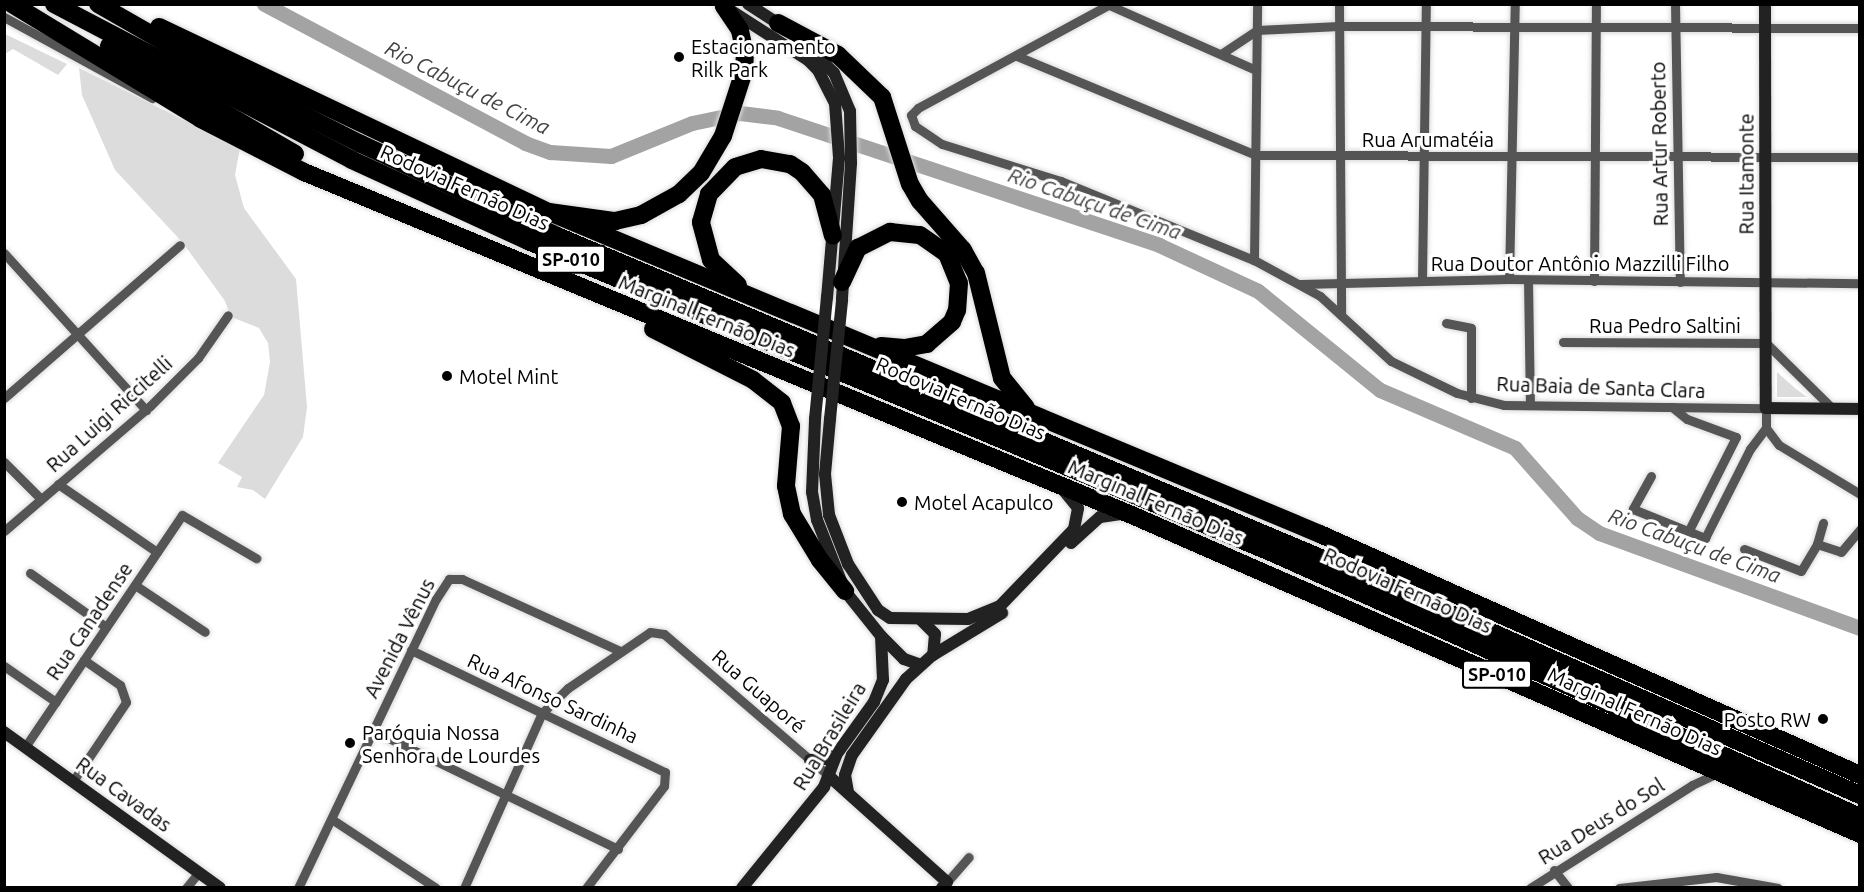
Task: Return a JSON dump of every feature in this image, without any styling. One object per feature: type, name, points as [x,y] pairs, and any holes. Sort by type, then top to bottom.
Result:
[{"type":"highway","name":"Marginal Fernão Dias","points":[[12,4],[201,119],[304,172],[1134,516],[1860,834]]},
{"type":"highway","name":"Rodovia Fernão Dias","points":[[98,4],[222,74],[548,231],[1249,527],[1860,795]]},
{"type":"highway","name":"Marginal Fernão Dias","points":[[114,4],[549,212],[1320,534],[1860,775]]},
{"type":"highway","points":[[549,212],[615,220],[640,215],[691,184],[723,136],[744,71],[743,42],[723,5]]},
{"type":"highway","name":"Rodovia Fernão Dias","points":[[58,7],[247,108],[434,198],[1093,479],[1275,554],[1860,817]]},
{"type":"highway","points":[[58,7],[69,20],[133,62],[307,161],[361,186],[382,203]]},
{"type":"highway","points":[[778,23],[826,47],[857,69],[882,98],[910,184],[972,265],[1002,378],[1016,399],[1037,417]]},
{"type":"highway","points":[[761,302],[723,275],[711,260],[704,241],[703,209],[709,194],[725,173],[761,159],[790,164],[814,183],[822,195],[832,236]]},
{"type":"highway","points":[[842,291],[858,248],[890,232],[928,239],[946,254],[955,270],[959,300],[945,332],[927,344],[914,347],[863,344]]},
{"type":"highway","points":[[607,299],[615,308],[753,380],[782,403],[790,426],[786,486],[792,514],[820,560],[845,591]]},
{"type":"highway","points":[[980,451],[1093,479]]},
{"type":"highway","points":[[1249,527],[1320,534]]},
{"type":"main road","points":[[748,4],[778,23],[834,73],[847,100],[852,127],[851,163],[826,485],[838,544],[878,610],[890,618],[968,619],[989,614],[1069,536],[1078,519],[1077,504],[1045,479]]},
{"type":"main road","name":"Rua Itamonte","points":[[1765,4],[1766,408]]},
{"type":"main road","points":[[723,5],[797,51],[818,70],[829,88],[838,125],[839,158],[815,419],[812,492],[817,520],[845,591],[881,636],[904,659],[921,665]]},
{"type":"main road","points":[[1766,408],[1860,409]]},
{"type":"main road","name":"Rua Brasileira","points":[[848,792],[845,775],[852,754],[890,700],[921,665],[933,655],[999,615],[1100,517],[1134,516]]},
{"type":"main road","points":[[920,619],[935,634],[933,655]]},
{"type":"main road","name":"Rua Brasileira","points":[[742,887],[830,777],[840,749],[874,702],[883,680],[881,636]]},
{"type":"main road","name":"Rua Cavadas","points":[[5,734],[220,888]]},
{"type":"main road","points":[[810,760],[825,759],[840,749]]},
{"type":"main road","name":"Rua Guaporé","points":[[830,777],[945,885]]},
{"type":"street","points":[[1254,260],[1257,4]]},
{"type":"street","points":[[1339,4],[1341,315]]},
{"type":"street","points":[[1422,279],[1426,4]]},
{"type":"street","points":[[1509,279],[1515,4]]},
{"type":"street","points":[[1594,281],[1596,4]]},
{"type":"street","name":"Rua Artur Roberto","points":[[1675,4],[1680,282]]},
{"type":"street","points":[[1017,56],[1110,5],[1256,70]]},
{"type":"street","points":[[4,17],[138,92],[201,119]]},
{"type":"street","points":[[1221,54],[1257,30],[1339,26],[1860,27]]},
{"type":"street","name":"Rua Baia de Santa Clara","points":[[1017,56],[918,108],[911,115],[915,126],[942,144],[1061,181],[1254,260],[1301,284],[1404,369],[1471,398],[1504,405],[1766,408]]},
{"type":"street","name":"Rua Arumatéia","points":[[1017,56],[1256,155],[1860,157]]},
{"type":"street","points":[[4,398],[180,245]]},
{"type":"street","points":[[4,253],[146,410]]},
{"type":"street","name":"Rua Doutor Antônio Mazzilli Filho","points":[[1301,284],[1422,279],[1860,283]]},
{"type":"street","points":[[1528,280],[1530,405]]},
{"type":"street","name":"Rua Luigi Riccitelli","points":[[4,531],[146,410],[198,358],[228,315]]},
{"type":"street","points":[[1446,323],[1472,330],[1471,398]]},
{"type":"street","name":"Rua Pedro Saltini","points":[[1563,342],[1766,343]]},
{"type":"street","points":[[1766,343],[1833,409]]},
{"type":"street","points":[[1672,407],[1687,419],[1736,436],[1688,532]]},
{"type":"street","points":[[1651,476],[1633,509],[1688,532],[1708,536],[1750,449],[1766,428],[1766,408]]},
{"type":"street","points":[[1766,428],[1791,453],[1860,494]]},
{"type":"street","points":[[4,462],[41,499]]},
{"type":"street","points":[[58,484],[158,552]]},
{"type":"street","name":"Rua Canadense","points":[[25,747],[182,515],[256,558]]},
{"type":"street","points":[[1744,549],[1799,572],[1817,544],[1823,523]]},
{"type":"street","points":[[1817,544],[1841,552],[1860,530]]},
{"type":"street","points":[[30,573],[106,627]]},
{"type":"street","name":"Avenida Vênus","points":[[298,888],[446,581],[462,579],[620,651]]},
{"type":"street","points":[[135,585],[205,632]]},
{"type":"street","name":"Rua Guaporé","points":[[542,713],[568,688],[620,651],[650,632],[661,633],[830,777]]},
{"type":"street","name":"Rua Afonso Sardinha","points":[[411,650],[661,769],[667,775],[664,786],[618,849]]},
{"type":"street","points":[[73,781],[126,702],[120,685],[84,660]]},
{"type":"street","points":[[4,666],[56,702]]},
{"type":"street","points":[[464,888],[507,797],[542,713]]},
{"type":"street","points":[[374,731],[618,849],[586,888]]},
{"type":"street","name":"Rua Deus do Sol","points":[[1692,785],[1695,761]]},
{"type":"street","name":"Rua Deus do Sol","points":[[1530,888],[1554,870],[1692,785],[1720,772]]},
{"type":"street","points":[[333,819],[436,888]]},
{"type":"street","points":[[945,885],[969,857]]},
{"type":"street","points":[[1554,870],[1568,888]]},
{"type":"street","points":[[186,888],[198,873]]},
{"type":"street","points":[[1619,888],[1716,877],[1778,888]]},
{"type":"street","points":[[1714,888],[1716,877]]},
{"type":"shaded area","points":[[4,34],[67,64],[58,75],[13,49],[5,54]]},
{"type":"shaded area","points":[[79,68],[240,148],[235,175],[244,208],[296,279],[307,407],[303,437],[265,499],[253,490],[237,487],[242,477],[218,463],[264,395],[270,362],[268,343],[259,328],[231,317],[225,301],[183,243],[115,170],[82,95]]},
{"type":"shaded area","points":[[1777,372],[1796,389],[1807,397],[1777,397]]},
{"type":"waterway","name":"Rio Cabuçu de Cima","points":[[264,4],[525,143],[550,152],[611,156],[692,123],[740,113],[778,118],[1159,245],[1258,291],[1380,390],[1515,448],[1577,518],[1599,533],[1860,628]]},
{"type":"place","name":"Estacionamento Rilk Park","points":[[679,57]]},
{"type":"place","name":"Motel Mint","points":[[447,376]]},
{"type":"place","name":"Motel Acapulco","points":[[902,502]]},
{"type":"place","name":"Posto RW","points":[[1823,719]]},
{"type":"place","name":"Paróquia Nossa Senhora de Lourdes","points":[[350,743]]}]
